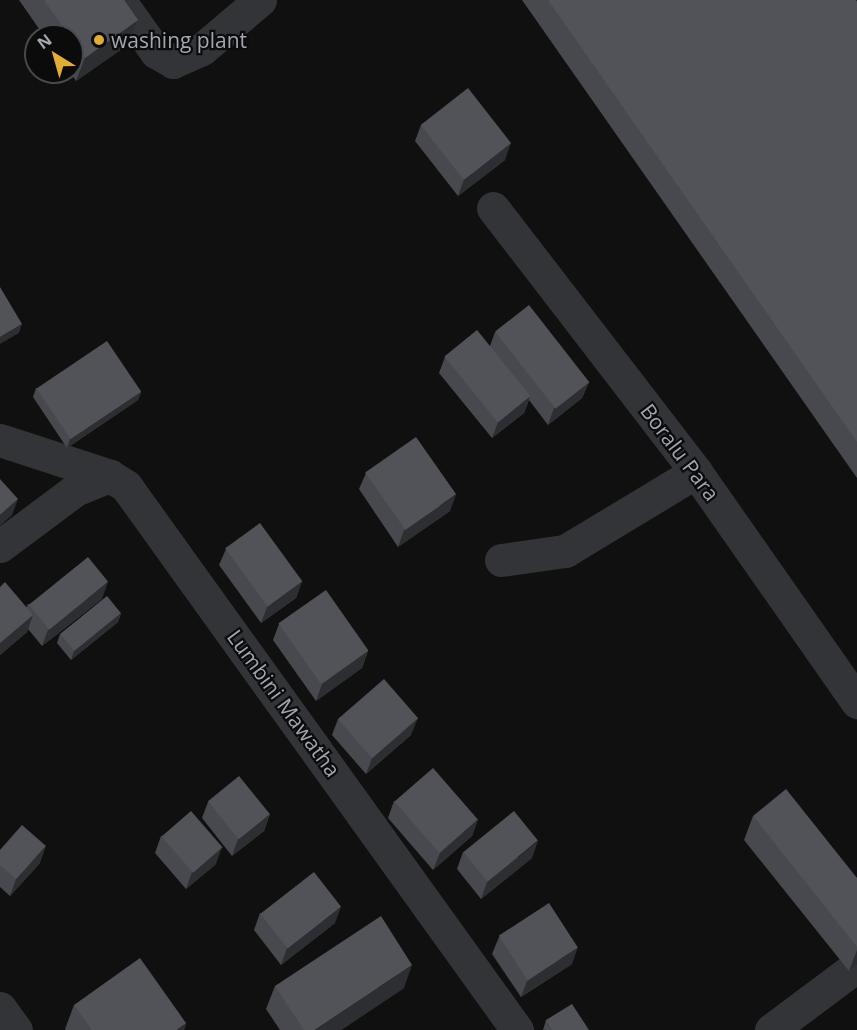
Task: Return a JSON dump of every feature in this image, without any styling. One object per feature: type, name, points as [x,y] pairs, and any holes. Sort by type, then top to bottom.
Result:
[{"type":"street","points":[[118,0],[156,52],[173,62],[202,49],[260,0]]},
{"type":"street","name":"Boralu Para","points":[[493,208],[696,472],[857,702]]},
{"type":"street","points":[[0,440],[110,476]]},
{"type":"street","points":[[501,560],[565,551],[696,472]]},
{"type":"street","points":[[7,540],[75,490],[110,476]]},
{"type":"street","name":"Lumbini Mawatha","points":[[110,476],[126,486],[145,508],[517,1030]]},
{"type":"street","points":[[771,1030],[857,966]]},
{"type":"street","points":[[0,1008],[16,1030]]},
{"type":"building","points":[[44,0],[124,0],[138,20],[85,58],[84,24],[61,24]]},
{"type":"building","points":[[548,0],[856,0],[857,442]]},
{"type":"building","points":[[468,88],[511,143],[464,180],[421,125]]},
{"type":"building","points":[[0,287],[22,324],[0,337]]},
{"type":"building","points":[[529,305],[589,382],[555,409],[495,331]]},
{"type":"building","points":[[477,330],[530,396],[498,422],[444,356]]},
{"type":"building","points":[[107,341],[141,392],[71,439],[37,389]]},
{"type":"building","points":[[416,437],[456,494],[405,530],[365,473]]},
{"type":"building","points":[[0,479],[18,499],[0,515]]},
{"type":"building","points":[[260,523],[302,581],[268,607],[225,548]]},
{"type":"building","points":[[88,557],[108,582],[49,630],[29,605]]},
{"type":"building","points":[[5,582],[33,615],[0,643],[0,587]]},
{"type":"building","points":[[326,590],[368,651],[321,684],[278,623]]},
{"type":"building","points":[[107,596],[121,613],[74,651],[60,634]]},
{"type":"building","points":[[384,679],[418,718],[372,758],[338,719]]},
{"type":"building","points":[[433,768],[478,819],[439,853],[395,801]]},
{"type":"building","points":[[239,776],[270,814],[239,839],[208,801]]},
{"type":"building","points":[[786,789],[857,878],[857,947],[753,816]]},
{"type":"building","points":[[191,811],[222,847],[193,873],[162,837]]},
{"type":"building","points":[[514,811],[538,841],[487,881],[463,852]]},
{"type":"building","points":[[22,825],[46,846],[16,879],[0,865],[0,850]]},
{"type":"building","points":[[314,872],[341,907],[288,949],[260,914]]},
{"type":"building","points":[[549,903],[578,947],[528,980],[499,936]]},
{"type":"building","points":[[381,916],[412,965],[314,1030],[304,1030],[275,986]]},
{"type":"building","points":[[140,958],[186,1023],[176,1030],[92,1030],[74,1005]]},
{"type":"building","points":[[572,1004],[589,1030],[552,1030],[546,1020]]},
{"type":"place","name":"washing plant","points":[[99,40]]}]
